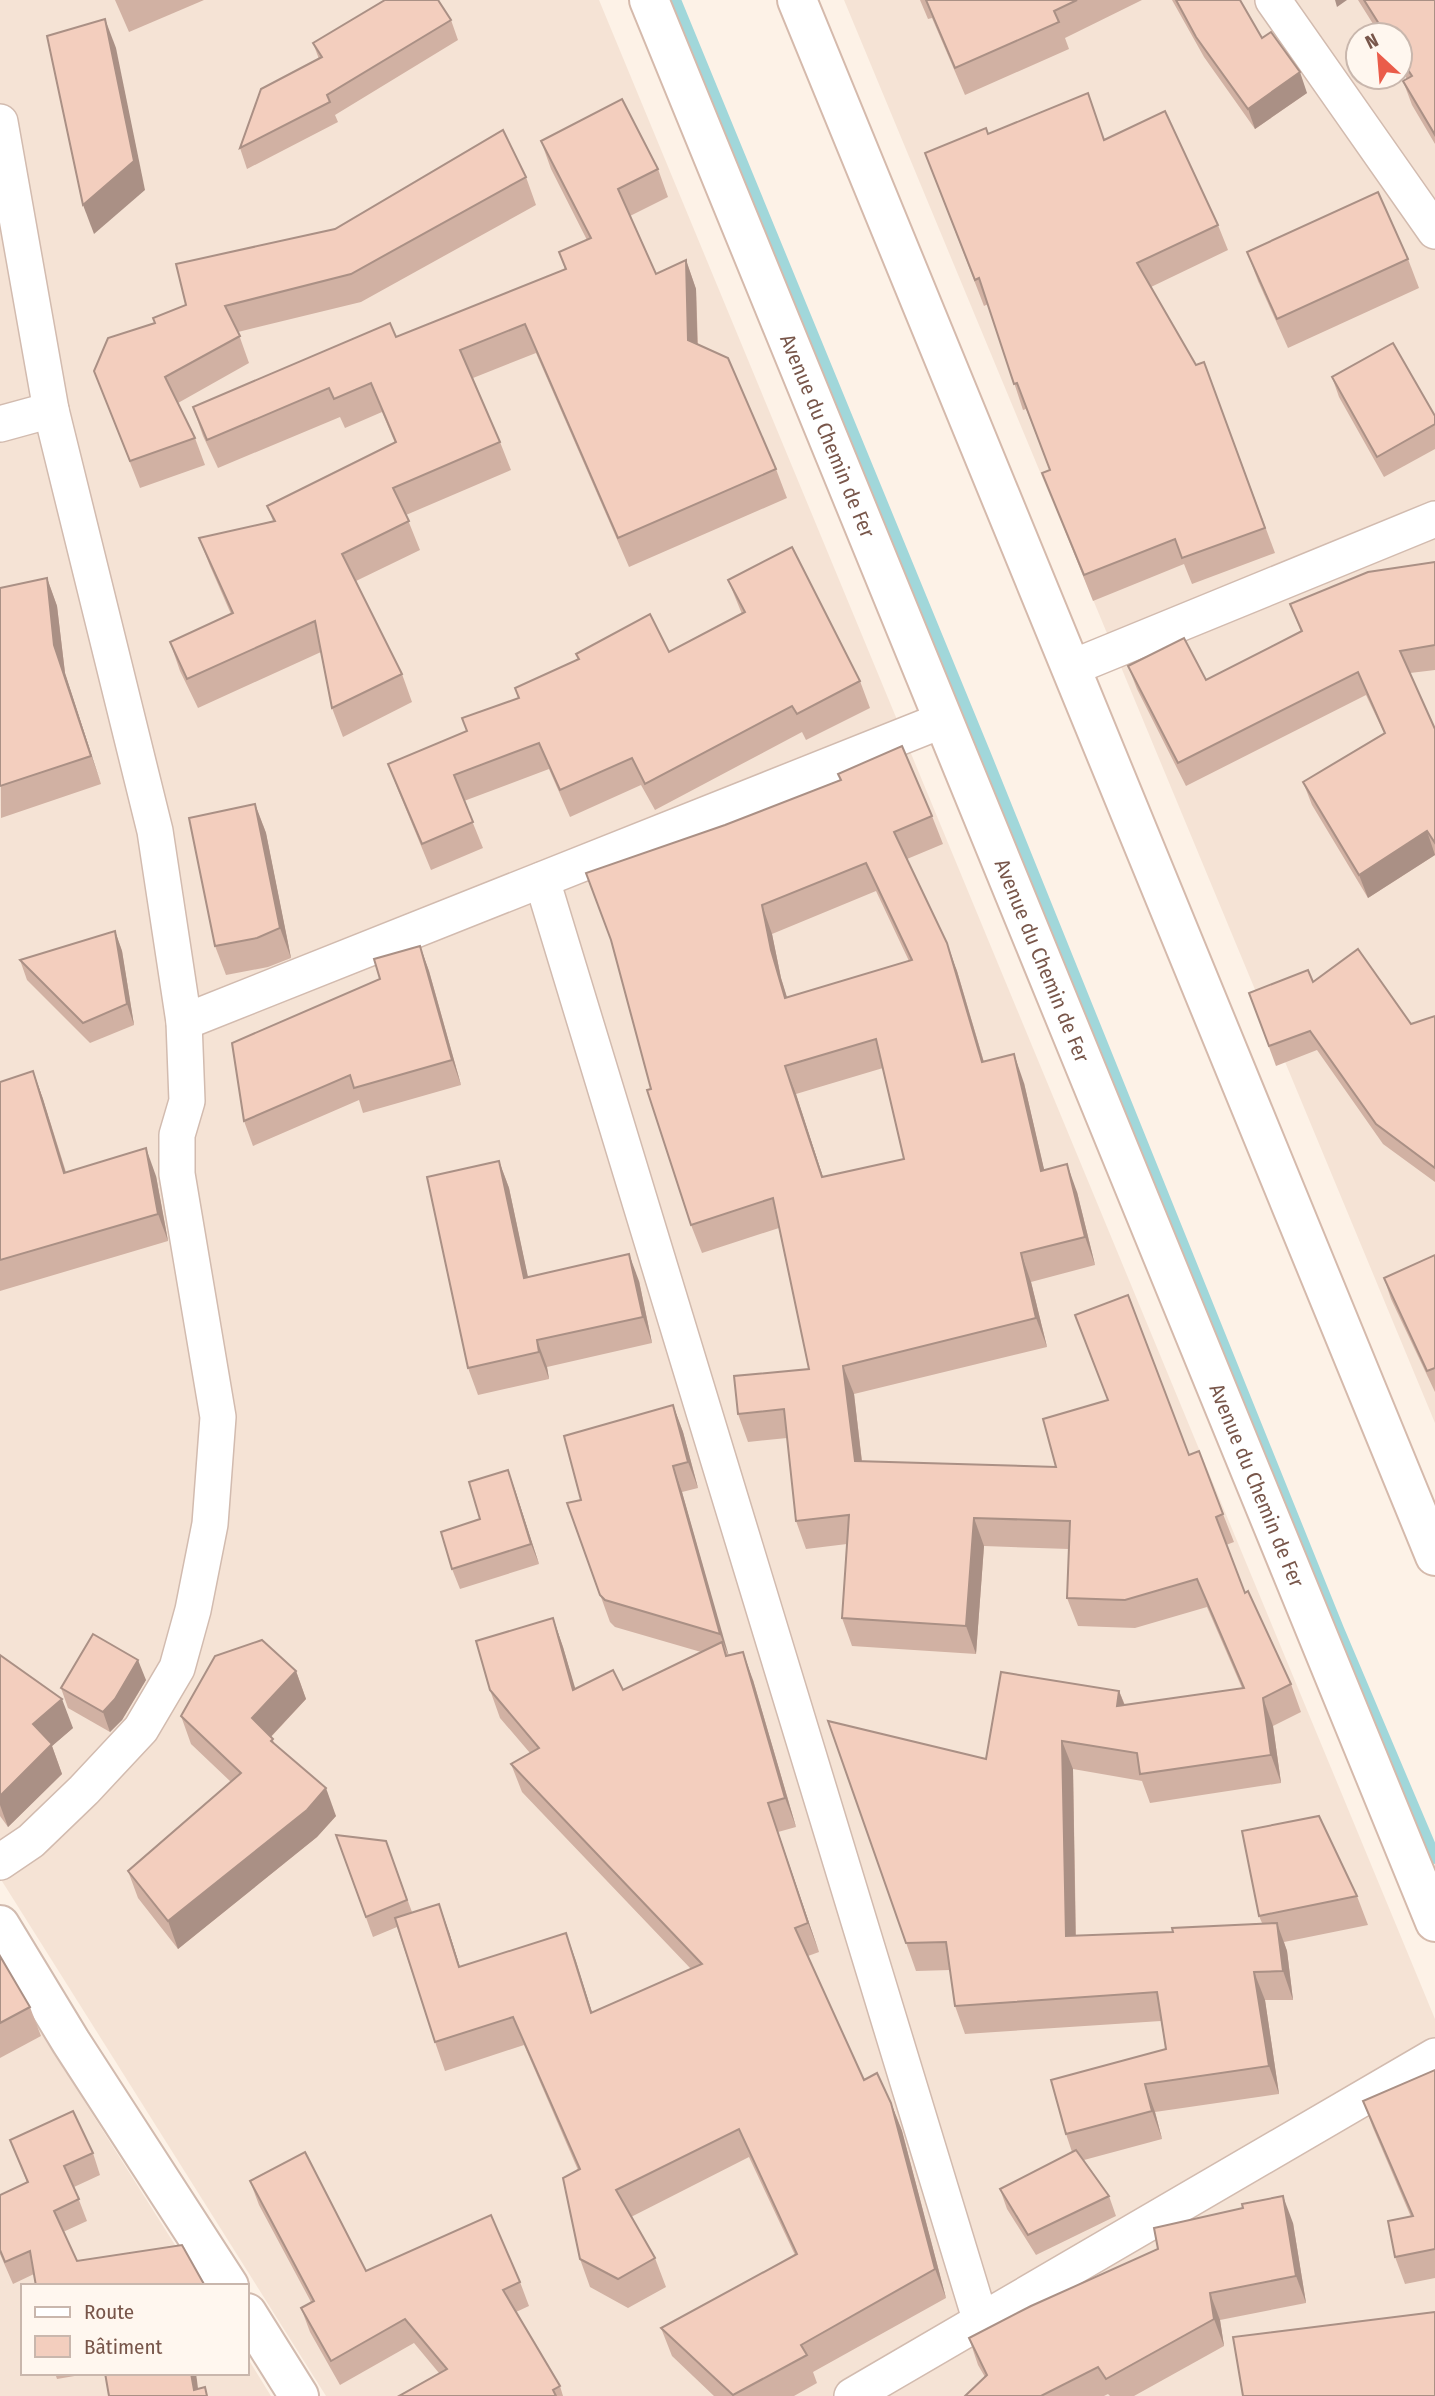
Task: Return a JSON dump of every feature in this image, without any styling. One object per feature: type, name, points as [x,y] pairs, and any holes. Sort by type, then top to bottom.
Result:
[{"type":"main road","name":"Avenue du Chemin de Fer","points":[[649,0],[1435,1922]]},
{"type":"main road","points":[[797,0],[1435,1556]]},
{"type":"main road","points":[[0,1925],[71,2042],[228,2284]]},
{"type":"main road","points":[[248,2315],[299,2396]]},
{"type":"street","points":[[1273,0],[1435,232]]},
{"type":"street","points":[[0,122],[51,410],[155,831],[184,1022],[187,1101],[177,1135],[177,1174],[218,1418],[210,1524],[193,1610],[177,1668],[141,1729],[31,1841],[0,1862]]},
{"type":"street","points":[[0,424],[51,410]]},
{"type":"street","points":[[1071,668],[1435,519]]},
{"type":"street","points":[[184,1022],[943,719]]},
{"type":"street","points":[[542,880],[981,2322]]},
{"type":"street","points":[[852,2396],[1435,2056]]},
{"type":"shaded area","points":[[0,0],[599,0],[1435,2019],[1435,2396],[326,2396],[0,1878]]},
{"type":"shaded area","points":[[844,0],[1435,0],[1435,1423]]},
{"type":"shaded area","points":[[0,1968],[200,2284],[21,2284],[21,2375],[248,2375],[248,2359],[271,2396],[0,2396]]},
{"type":"building","points":[[385,0],[438,0],[451,20],[327,95],[330,102],[240,148],[261,89],[322,57],[313,43]]},
{"type":"building","points":[[926,0],[1077,0],[1054,11],[1059,22],[955,68]]},
{"type":"building","points":[[1176,0],[1240,0],[1262,38],[1271,32],[1300,72],[1248,109],[1196,37]]},
{"type":"building","points":[[1364,0],[1435,0],[1435,135],[1409,91],[1414,91],[1414,21],[1377,21]]},
{"type":"building","points":[[105,19],[134,161],[83,205],[47,36]]},
{"type":"building","points":[[1088,93],[1104,140],[1165,111],[1218,225],[1137,263],[1196,365],[1204,362],[1265,528],[1182,558],[1175,539],[1084,575],[1042,473],[1050,470],[1017,383],[1014,384],[979,278],[975,280],[925,153],[986,128],[988,134]]},
{"type":"building","points":[[622,99],[658,169],[618,189],[656,274],[686,260],[688,340],[728,358],[776,469],[618,538],[525,324],[460,350],[500,442],[393,488],[409,521],[342,554],[402,674],[332,708],[315,621],[187,679],[170,642],[233,613],[199,538],[275,521],[267,506],[396,442],[371,383],[334,399],[329,388],[207,440],[193,407],[390,323],[396,337],[566,269],[559,252],[591,238],[541,141]]},
{"type":"building","points":[[503,130],[526,177],[351,274],[225,306],[240,336],[165,377],[195,438],[130,461],[94,371],[108,338],[155,323],[153,318],[186,305],[176,264],[335,229]]},
{"type":"building","points":[[1378,192],[1408,259],[1277,319],[1247,252]]},
{"type":"building","points":[[1393,343],[1435,416],[1435,424],[1377,457],[1332,377]]},
{"type":"building","points":[[792,547],[860,681],[797,714],[792,706],[645,784],[632,758],[560,790],[539,743],[454,775],[473,822],[422,844],[388,764],[467,731],[462,718],[519,698],[515,688],[579,659],[576,654],[650,614],[669,652],[745,612],[728,580]]},
{"type":"building","points":[[1435,562],[1435,645],[1400,651],[1435,729],[1435,843],[1427,831],[1359,875],[1303,782],[1385,733],[1358,672],[1178,763],[1128,666],[1184,638],[1206,680],[1302,631],[1290,604],[1368,572]]},
{"type":"building","points":[[47,578],[54,645],[91,756],[0,786],[0,588]]},
{"type":"building","points":[[902,746],[932,816],[894,832],[947,943],[982,1062],[1014,1054],[1041,1171],[1067,1164],[1085,1237],[1021,1253],[1036,1318],[843,1366],[855,1461],[1056,1467],[1043,1419],[1108,1400],[1075,1315],[1128,1295],[1189,1455],[1199,1451],[1223,1514],[1216,1517],[1245,1593],[1248,1591],[1291,1684],[1263,1698],[1271,1755],[1140,1774],[1137,1753],[1062,1741],[1066,1936],[1173,1932],[1172,1928],[1277,1923],[1283,1971],[1254,1972],[1269,2066],[1145,2084],[1152,2111],[1066,2134],[1051,2080],[1166,2049],[1157,1992],[955,2006],[946,1942],[906,1943],[828,1721],[986,1759],[1001,1672],[1119,1691],[1117,1706],[1244,1688],[1197,1579],[1125,1600],[1067,1598],[1070,1521],[974,1518],[966,1626],[842,1618],[849,1515],[796,1521],[784,1409],[738,1414],[734,1376],[809,1369],[773,1198],[691,1225],[647,1090],[651,1089],[611,940],[586,873],[725,825],[841,780],[838,774]],"holes":[[[866,863],[912,960],[785,998],[762,905]],[[876,1039],[904,1159],[822,1177],[785,1066]]]},
{"type":"building","points":[[255,804],[280,928],[257,938],[215,946],[189,818]]},
{"type":"building","points":[[115,931],[127,1004],[83,1023],[20,960]]},
{"type":"building","points":[[420,946],[452,1060],[354,1088],[350,1075],[244,1121],[232,1043],[380,979],[374,959]]},
{"type":"building","points":[[1358,949],[1411,1024],[1435,1016],[1435,1168],[1376,1124],[1310,1031],[1269,1046],[1249,993],[1308,970],[1313,982]]},
{"type":"building","points":[[33,1071],[64,1173],[146,1148],[158,1214],[0,1260],[0,1082]]},
{"type":"building","points":[[499,1161],[524,1278],[629,1254],[643,1317],[537,1340],[539,1352],[468,1368],[427,1177]]},
{"type":"building","points":[[1435,1255],[1435,1368],[1427,1371],[1384,1278]]},
{"type":"building","points":[[673,1405],[688,1462],[673,1466],[720,1634],[605,1600],[600,1595],[567,1503],[581,1500],[564,1436]]},
{"type":"building","points":[[508,1470],[531,1544],[452,1569],[441,1532],[480,1519],[469,1482]]},
{"type":"building","points":[[553,1618],[573,1690],[613,1670],[623,1690],[722,1642],[726,1656],[743,1652],[785,1798],[768,1803],[808,1923],[795,1928],[864,2080],[877,2073],[891,2103],[935,2269],[801,2345],[807,2355],[733,2395],[661,2328],[797,2254],[739,2129],[616,2190],[655,2258],[618,2279],[580,2259],[563,2178],[580,2169],[513,2017],[435,2042],[395,1918],[439,1904],[459,1967],[566,1933],[591,2013],[702,1964],[511,1764],[539,1748],[490,1690],[476,1641]]},
{"type":"building","points":[[93,1634],[138,1660],[115,1699],[103,1712],[61,1688]]},
{"type":"building","points":[[262,1640],[296,1671],[252,1718],[273,1739],[271,1741],[326,1788],[307,1810],[168,1921],[128,1871],[241,1773],[181,1716],[215,1656]]},
{"type":"building","points":[[0,1655],[62,1699],[33,1724],[52,1744],[0,1796]]},
{"type":"building","points":[[1319,1816],[1357,1896],[1259,1916],[1242,1831]]},
{"type":"building","points":[[336,1835],[386,1841],[407,1900],[366,1917]]},
{"type":"building","points":[[0,1956],[30,2007],[0,2023]]},
{"type":"building","points":[[1435,2070],[1435,2249],[1395,2257],[1388,2221],[1413,2216],[1363,2101]]},
{"type":"building","points":[[73,2111],[93,2153],[64,2166],[79,2199],[54,2211],[77,2261],[182,2245],[204,2284],[36,2284],[30,2251],[5,2262],[0,2250],[0,2195],[28,2182],[10,2140]]},
{"type":"building","points":[[1076,2150],[1109,2196],[1028,2235],[1000,2189]]},
{"type":"building","points":[[305,2152],[366,2271],[491,2215],[520,2282],[503,2290],[560,2386],[553,2390],[556,2396],[399,2396],[447,2369],[405,2319],[331,2361],[301,2308],[314,2301],[250,2181]]},
{"type":"building","points":[[1283,2196],[1296,2276],[1210,2293],[1214,2319],[1106,2379],[1098,2367],[1041,2396],[965,2396],[987,2375],[969,2338],[1031,2306],[1158,2249],[1154,2228],[1243,2208],[1242,2204]]},
{"type":"building","points":[[1435,2312],[1435,2396],[1243,2396],[1233,2337]]},
{"type":"building","points":[[105,2375],[191,2375],[194,2390],[205,2387],[207,2396],[109,2396]]},
{"type":"waterway","points":[[675,0],[984,752],[1338,1629],[1435,1858]]}]
